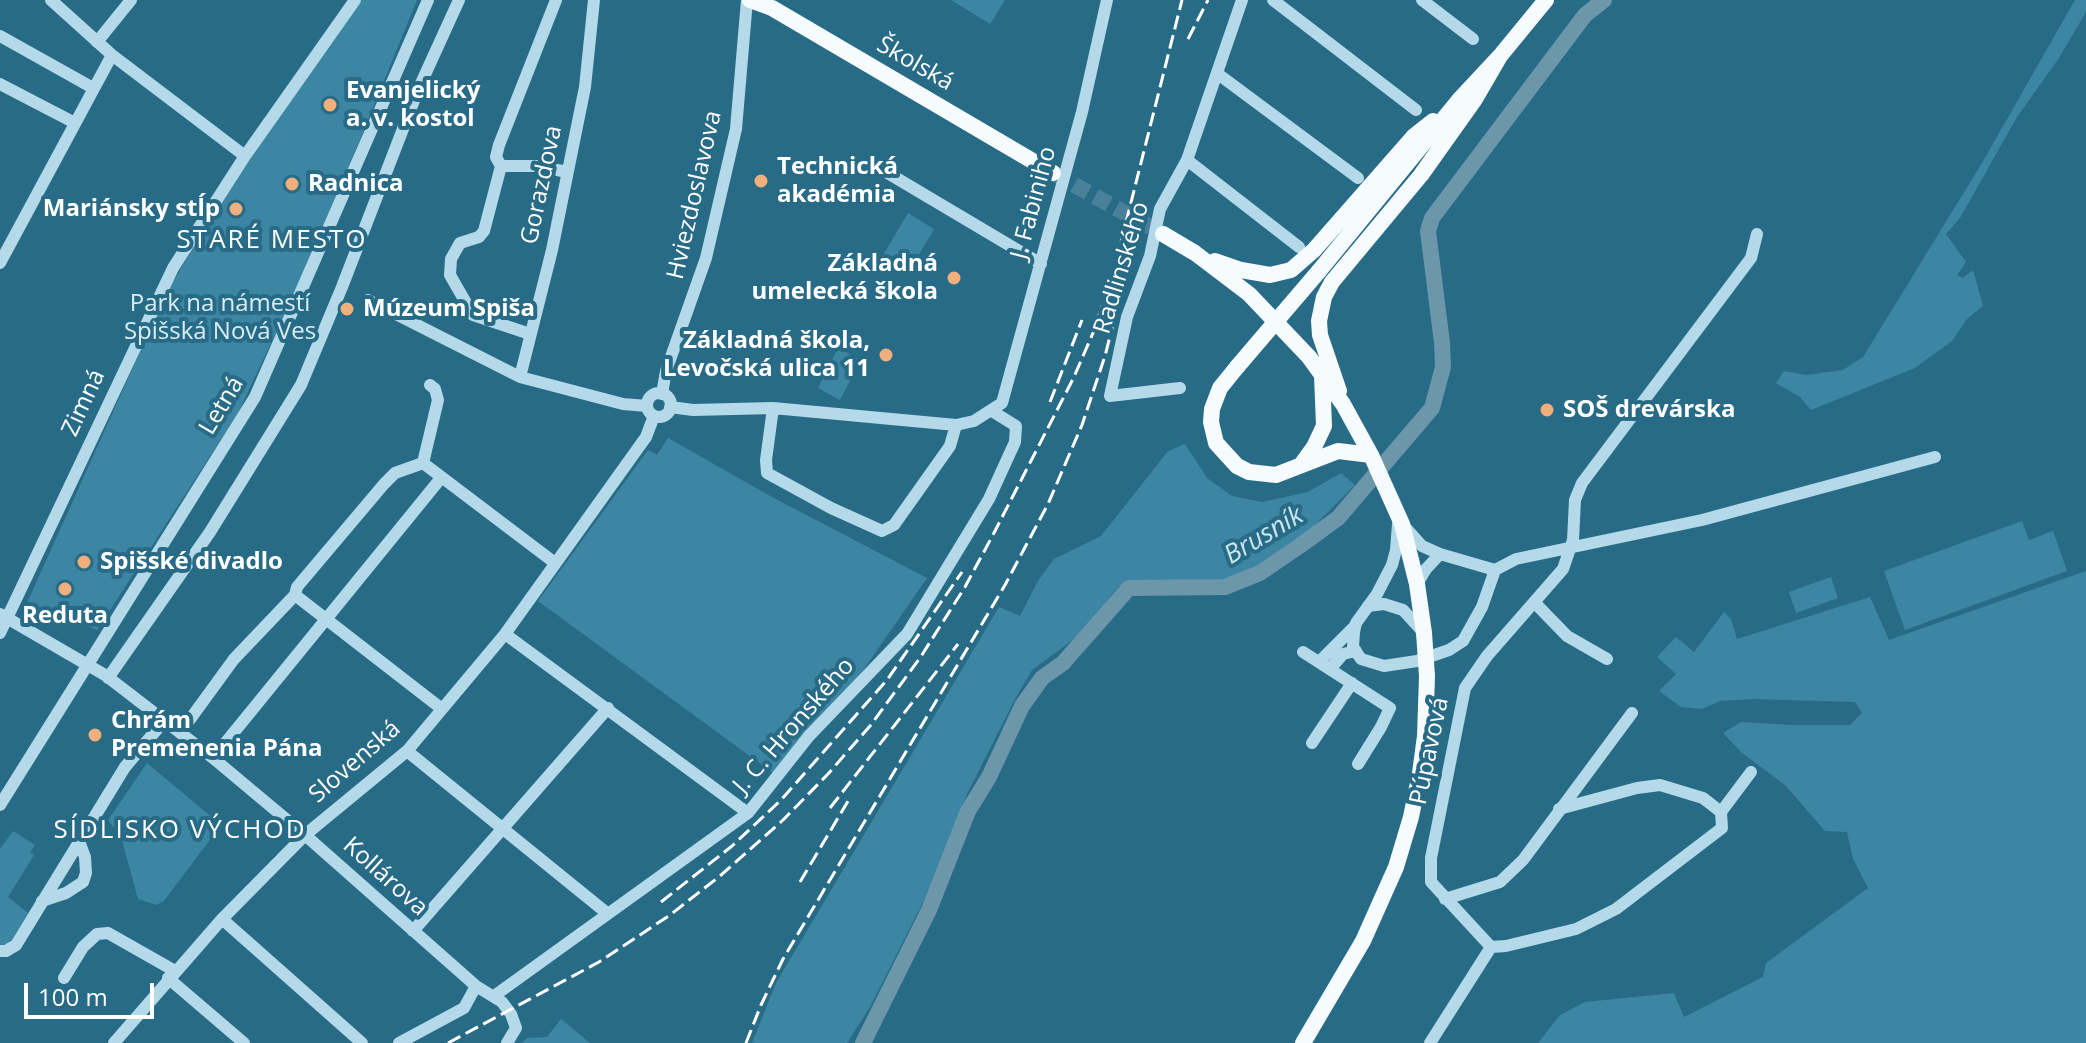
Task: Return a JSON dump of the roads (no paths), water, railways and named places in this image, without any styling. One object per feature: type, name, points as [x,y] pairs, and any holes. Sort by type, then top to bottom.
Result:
[{"type":"main road","name":"Školská","points":[[748,0],[772,8],[1053,173]]},
{"type":"main road","points":[[1372,456],[1338,451],[1276,475],[1249,472],[1228,459],[1216,443],[1211,422],[1212,409],[1220,388],[1237,367],[1546,0]]},
{"type":"main road","points":[[1343,404],[1320,335],[1319,321],[1324,297],[1332,282],[1421,175],[1475,99],[1500,56]]},
{"type":"main road","points":[[1195,253],[1241,270],[1270,275],[1291,270],[1314,250],[1414,136],[1459,100]]},
{"type":"main road","points":[[1163,234],[1195,253],[1249,294],[1285,329],[1322,374],[1372,456],[1399,518],[1417,584],[1427,676],[1426,722],[1411,817],[1396,867],[1363,941],[1303,1043]]},
{"type":"main road","points":[[1300,466],[1324,426],[1322,374]]},
{"type":"street","points":[[51,0],[112,55],[245,156]]},
{"type":"street","points":[[97,42],[131,0]]},
{"type":"street","name":"Zimná","points":[[0,633],[4,616],[167,280],[245,156],[355,0]]},
{"type":"street","name":"Letná","points":[[0,805],[255,397],[428,0]]},
{"type":"street","points":[[108,678],[210,532],[301,385],[418,90],[459,0]]},
{"type":"street","name":"Gorazdova","points":[[530,334],[473,315],[450,275],[451,259],[460,243],[479,237],[484,231],[501,166],[496,157],[499,145],[556,0]]},
{"type":"street","name":"Gorazdova","points":[[520,377],[552,250],[585,87],[594,0]]},
{"type":"street","name":"Hviezdoslavova","points":[[662,394],[666,371],[708,251],[736,129],[748,0]]},
{"type":"street","name":"J. Fabiniho","points":[[992,411],[1002,403],[1041,264],[1082,112],[1107,0]]},
{"type":"street","name":"Radlinského","points":[[1180,388],[1110,396],[1127,317],[1150,256],[1160,209],[1187,160],[1242,0]]},
{"type":"street","points":[[1273,0],[1416,110]]},
{"type":"street","points":[[1422,0],[1473,39]]},
{"type":"street","points":[[0,36],[93,88]]},
{"type":"street","points":[[0,263],[112,55]]},
{"type":"street","points":[[1218,74],[1358,178]]},
{"type":"street","points":[[0,84],[75,123]]},
{"type":"street","points":[[1187,160],[1299,247]]},
{"type":"street","points":[[501,166],[538,166],[567,172]]},
{"type":"street","points":[[881,169],[1041,264]]},
{"type":"street","points":[[1570,548],[1575,500],[1582,483],[1751,258],[1757,234]]},
{"type":"street","points":[[368,300],[520,377],[664,415],[670,407],[669,399],[662,394],[651,396],[650,411]]},
{"type":"street","points":[[423,463],[438,400],[435,389],[430,385]]},
{"type":"street","points":[[670,407],[693,410],[773,408],[956,425],[974,421],[992,411]]},
{"type":"street","points":[[773,408],[767,473],[831,508],[882,531],[894,525],[950,446],[956,425]]},
{"type":"street","name":"Slovenská","points":[[114,1043],[222,919],[305,835],[407,751],[505,634],[646,437],[650,411]]},
{"type":"street","name":"J. C. Hronského","points":[[494,996],[748,813],[809,736],[907,634],[989,499],[1015,442],[1016,426],[992,411]]},
{"type":"street","points":[[1355,626],[1353,647],[1361,659],[1384,666],[1417,661],[1449,650],[1463,641],[1473,626],[1495,570],[1516,559],[1715,517],[1935,457]]},
{"type":"street","points":[[423,463],[555,563]]},
{"type":"street","points":[[180,733],[234,659],[295,595],[297,587],[395,473],[423,463]]},
{"type":"street","points":[[213,758],[441,478]]},
{"type":"street","points":[[1399,518],[1422,546],[1495,570]]},
{"type":"street","points":[[1324,665],[1377,594],[1392,565],[1399,518]]},
{"type":"street","name":"Púpavová","points":[[1445,899],[1431,882],[1429,872],[1465,688],[1487,656],[1563,569],[1570,548]]},
{"type":"street","points":[[1417,584],[1440,554]]},
{"type":"street","points":[[295,595],[442,709]]},
{"type":"street","points":[[1535,603],[1567,636],[1607,659]]},
{"type":"street","points":[[1368,606],[1384,604],[1403,610],[1424,633]]},
{"type":"street","name":"Kollárova","points":[[4,616],[108,678],[213,758],[305,835],[476,986],[507,1007],[516,1028],[507,1043]]},
{"type":"street","points":[[505,634],[748,813]]},
{"type":"street","points":[[1324,665],[1343,654],[1356,651]]},
{"type":"street","points":[[1303,652],[1390,708],[1358,764]]},
{"type":"street","points":[[1312,743],[1352,683]]},
{"type":"street","points":[[413,931],[608,708]]},
{"type":"street","points":[[1491,947],[1445,899],[1500,882],[1523,860],[1632,713]]},
{"type":"street","points":[[0,951],[16,945],[125,767],[164,721]]},
{"type":"street","points":[[407,751],[608,914]]},
{"type":"street","points":[[1491,947],[1576,929],[1616,909],[1722,828],[1721,812],[1751,772]]},
{"type":"street","points":[[1559,809],[1660,785],[1703,798],[1721,812]]},
{"type":"street","points":[[42,901],[66,893],[83,882],[85,857],[79,841]]},
{"type":"street","points":[[222,919],[362,1043]]},
{"type":"street","points":[[64,978],[83,947],[97,934],[108,933],[172,974],[244,1043]]},
{"type":"street","points":[[1430,1043],[1491,947]]},
{"type":"street","points":[[399,1043],[464,1008],[476,986]]},
{"type":"waterway","name":"Brusník","points":[[863,1043],[929,910],[968,811],[989,777],[1022,706],[1042,678],[1063,663],[1129,588],[1225,587],[1260,573],[1301,545],[1338,518],[1432,408],[1443,367],[1428,231],[1432,218],[1585,15],[1604,0]]},
{"type":"tunnel","points":[[1053,173],[1163,234]]},
{"type":"railway","points":[[448,1043],[599,962],[670,915],[720,876],[783,820],[828,774],[870,726],[920,658],[965,587],[995,531],[1074,377],[1093,333],[1114,270],[1182,0]]},
{"type":"railway","points":[[1188,39],[1208,0]]},
{"type":"railway","points":[[746,1043],[783,959],[1005,585],[1048,504],[1082,425],[1105,356],[1130,246]]},
{"type":"railway","points":[[1050,402],[1082,320]]},
{"type":"railway","points":[[661,902],[732,846],[781,800],[887,680],[962,572]]},
{"type":"railway","points":[[830,808],[958,644]]},
{"type":"railway","points":[[800,882],[851,796]]},
{"type":"place","name":"Evanjelický a. v. kostol","points":[[330,105]]},
{"type":"place","name":"Technická akadémia","points":[[761,181]]},
{"type":"place","name":"Radnica","points":[[292,184]]},
{"type":"place","name":"Mariánsky stĺp","points":[[236,209]]},
{"type":"place","name":"Základná umelecká škola","points":[[954,278]]},
{"type":"place","name":"Múzeum Spiša","points":[[347,309]]},
{"type":"place","name":"Základná škola, Levočská ulica 11","points":[[886,355]]},
{"type":"place","name":"SOŠ drevárska","points":[[1547,410]]},
{"type":"place","name":"Spišské divadlo","points":[[84,562]]},
{"type":"place","name":"Reduta","points":[[65,589]]},
{"type":"place","name":"Chrám Premenenia Pána","points":[[95,735]]},
{"type":"district","name":"STARÉ MESTO","points":[[272,241]]},
{"type":"district","name":"SÍDLISKO VÝCHOD","points":[[180,831]]},
{"type":"park label","name":"Park na námestí Spišská Nová Ves","points":[[220,318]]}]
